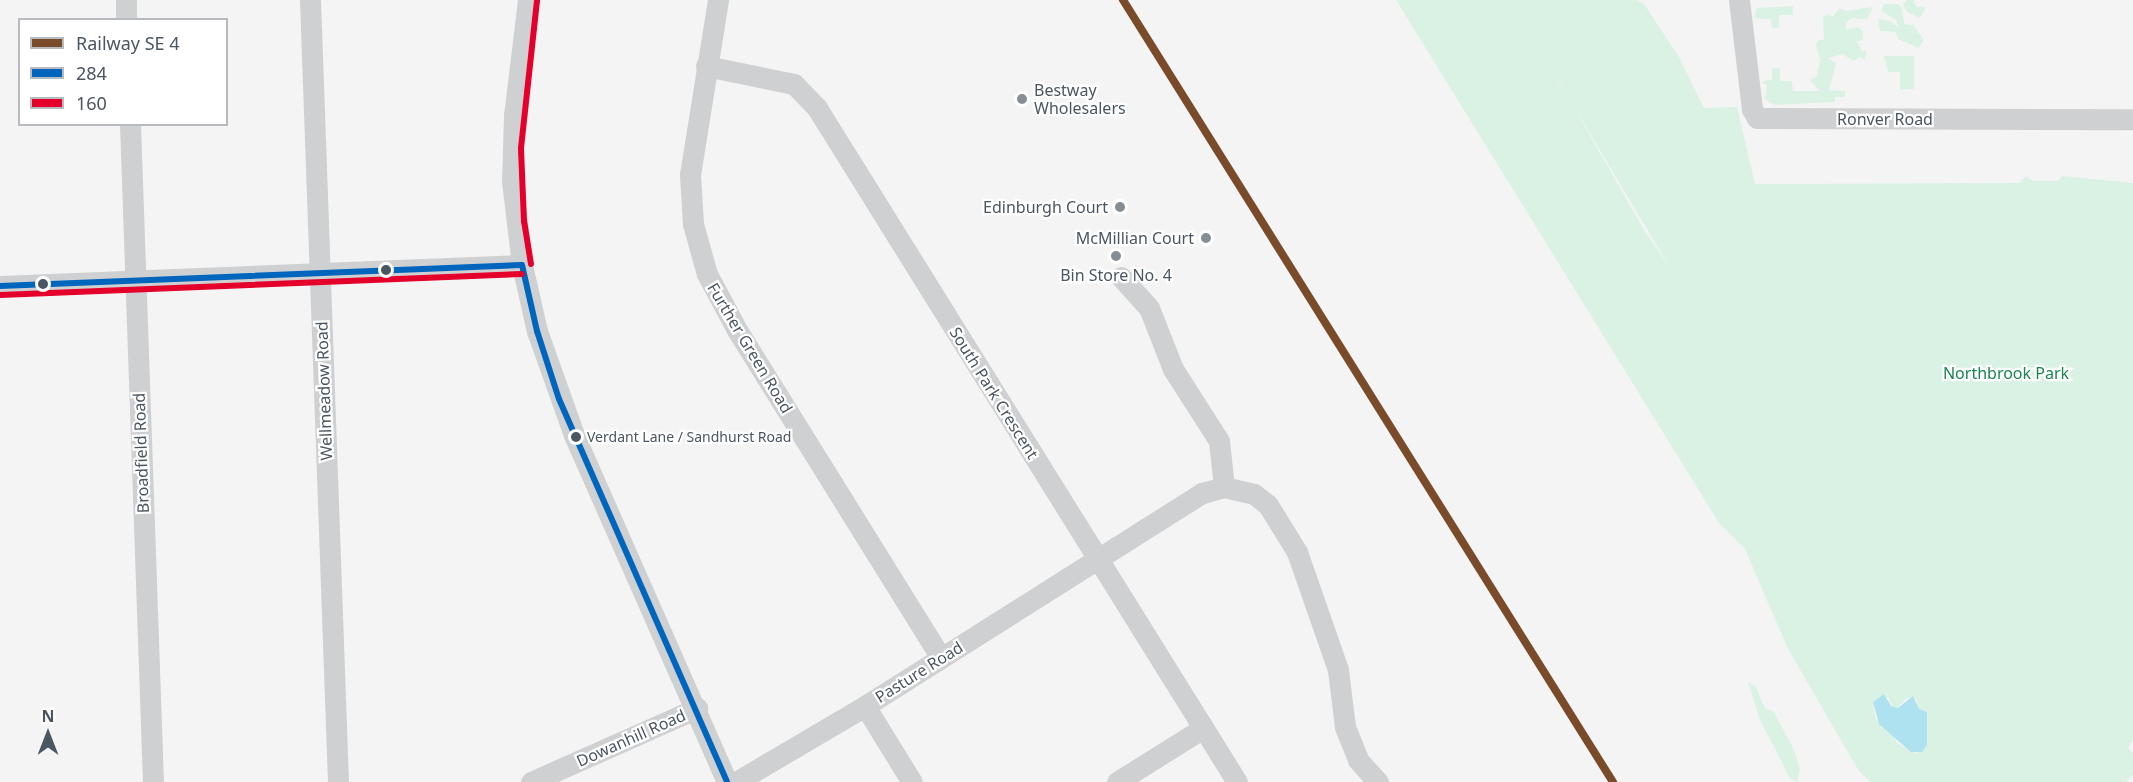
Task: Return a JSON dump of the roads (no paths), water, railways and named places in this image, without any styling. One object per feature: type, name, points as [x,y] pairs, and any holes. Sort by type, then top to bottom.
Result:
[{"type":"street","points":[[126,0],[126,18]]},
{"type":"street","name":"Wellmeadow Road","points":[[310,0],[338,782]]},
{"type":"street","points":[[528,0],[512,148],[515,222],[537,331],[559,399],[728,782]]},
{"type":"street","name":"Further Green Road","points":[[718,0],[690,174],[693,224],[707,274],[737,330],[941,658]]},
{"type":"street","name":"Ronver Road","points":[[1739,0],[1752,109],[1757,118],[2133,119]]},
{"type":"street","name":"South Park Crescent","points":[[706,66],[780,80],[805,92],[1099,558],[1237,782]]},
{"type":"street","name":"Broadfield Road","points":[[130,126],[153,782]]},
{"type":"street","points":[[0,286],[321,276],[522,265]]},
{"type":"street","points":[[1120,277],[1149,308],[1173,369],[1219,441],[1224,487],[1254,494],[1268,505],[1297,552],[1338,670],[1345,728],[1358,760],[1378,782]]},
{"type":"street","name":"Pasture Road","points":[[736,782],[865,706],[1203,493],[1224,487]]},
{"type":"street","points":[[865,706],[912,782]]},
{"type":"street","name":"Dowanhill Road","points":[[531,782],[697,708]]},
{"type":"street","points":[[1117,782],[1203,728]]},
{"type":"water","points":[[1884,694],[1891,706],[1898,708],[1913,696],[1919,709],[1927,712],[1927,745],[1922,752],[1911,752],[1879,724],[1873,702]]},
{"type":"place","name":"Bestway Wholesalers","points":[[1022,99]]},
{"type":"place","name":"Edinburgh Court","points":[[1120,207]]},
{"type":"place","name":"McMillian Court","points":[[1206,238]]},
{"type":"place","name":"Bin Store No. 4","points":[[1116,256]]},
{"type":"place","name":"Verdant Lane / Sandhurst Road","points":[[576,437]]},
{"type":"park label","name":"Northbrook Park","points":[[2006,373]]}]
